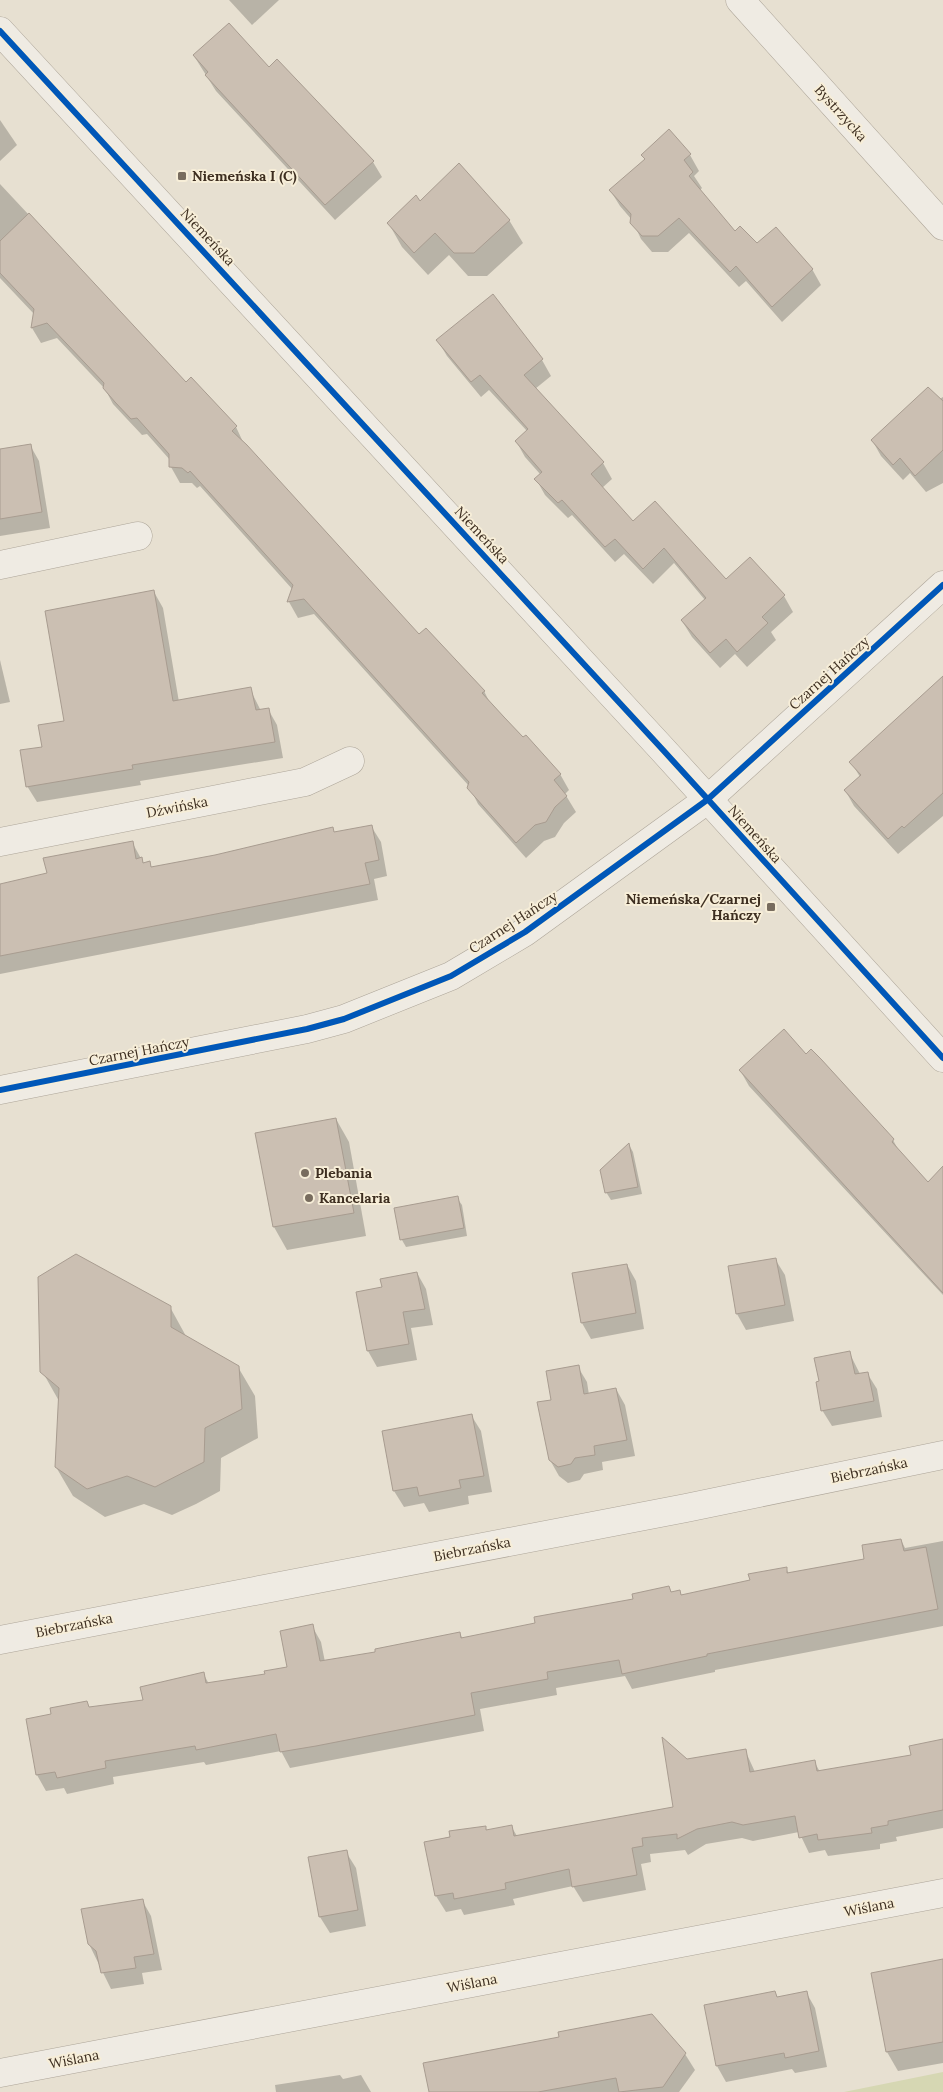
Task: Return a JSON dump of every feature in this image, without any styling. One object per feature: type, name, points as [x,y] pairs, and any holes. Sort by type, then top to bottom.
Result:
[{"type":"street","name":"Bystrzycka","points":[[740,0],[943,226]]},
{"type":"street","name":"Niemeńska","points":[[0,31],[943,1058]]},
{"type":"street","points":[[0,565],[138,536]]},
{"type":"street","name":"Czarnej Hańczy","points":[[0,1090],[298,1031],[344,1019],[451,976],[525,932],[707,800],[943,585]]},
{"type":"street","name":"Dźwińska","points":[[0,842],[305,782],[350,761]]},
{"type":"street","name":"Biebrzańska","points":[[0,1640],[686,1508],[943,1454]]},
{"type":"street","name":"Wiślana","points":[[0,2072],[943,1893]]},
{"type":"green space","points":[[943,2072],[943,2092],[844,2092]]},
{"type":"building","points":[[229,23],[269,67],[277,59],[374,161],[325,205],[205,75],[208,72],[193,55]]},
{"type":"building","points":[[669,129],[691,154],[684,160],[693,172],[689,176],[735,231],[740,226],[757,243],[776,227],[813,269],[772,307],[736,266],[730,272],[679,218],[658,236],[642,236],[630,223],[631,214],[609,190],[645,159],[641,155]]},
{"type":"building","points":[[459,163],[510,220],[474,253],[454,253],[435,233],[414,253],[387,223],[416,195],[420,201]]},
{"type":"building","points":[[29,213],[186,382],[191,377],[237,426],[232,431],[247,445],[419,634],[426,628],[485,691],[482,693],[504,717],[523,737],[526,735],[561,774],[554,780],[567,796],[555,807],[546,822],[535,825],[516,843],[467,788],[469,782],[304,599],[287,602],[293,585],[190,471],[188,473],[182,468],[169,467],[169,454],[137,418],[131,419],[115,402],[103,388],[104,383],[47,323],[31,328],[34,309],[0,273],[0,241]]},
{"type":"building","points":[[493,294],[543,359],[524,375],[604,462],[591,474],[633,521],[655,501],[726,579],[750,557],[785,595],[762,617],[768,623],[737,652],[726,639],[710,653],[681,620],[706,598],[664,548],[643,569],[615,539],[605,547],[562,500],[558,503],[534,479],[542,472],[515,441],[528,429],[480,375],[471,382],[436,340]]},
{"type":"building","points":[[928,387],[943,401],[943,450],[915,476],[900,458],[893,465],[871,440]]},
{"type":"building","points":[[31,444],[42,512],[0,519],[0,449]]},
{"type":"building","points":[[154,590],[173,701],[251,687],[256,710],[269,708],[275,742],[132,765],[133,769],[26,787],[20,750],[42,747],[38,725],[64,721],[45,611]]},
{"type":"building","points":[[943,676],[943,793],[904,828],[902,826],[888,839],[844,790],[861,775],[849,762]]},
{"type":"building","points":[[372,825],[379,860],[365,863],[370,884],[0,956],[0,884],[47,873],[43,858],[133,841],[136,859],[142,857],[143,863],[150,861],[151,867],[215,855],[333,827],[334,832]]},
{"type":"building","points":[[784,1029],[806,1054],[811,1049],[821,1059],[894,1139],[892,1142],[928,1182],[943,1166],[943,1293],[739,1070]]},
{"type":"building","name":"Plebania","points":[[336,1118],[354,1213],[273,1227],[255,1133]]},
{"type":"building","points":[[629,1143],[638,1187],[605,1193],[600,1170]]},
{"type":"building","points":[[458,1196],[464,1228],[400,1240],[394,1208]]},
{"type":"building","points":[[76,1254],[171,1306],[171,1327],[239,1366],[242,1409],[205,1428],[204,1462],[155,1487],[127,1476],[87,1489],[55,1467],[59,1388],[40,1372],[38,1277]]},
{"type":"building","points":[[776,1258],[785,1305],[736,1314],[728,1266]]},
{"type":"building","points":[[627,1264],[636,1313],[581,1323],[572,1273]]},
{"type":"building","points":[[417,1272],[425,1309],[403,1312],[409,1344],[367,1351],[356,1292],[382,1287],[380,1279]]},
{"type":"building","points":[[850,1351],[855,1374],[868,1372],[874,1401],[821,1411],[816,1382],[819,1381],[814,1358]]},
{"type":"building","points":[[579,1365],[584,1394],[616,1388],[627,1440],[594,1446],[595,1455],[575,1458],[571,1464],[558,1467],[549,1460],[537,1402],[551,1400],[546,1371]]},
{"type":"building","points":[[472,1414],[484,1476],[459,1480],[461,1488],[419,1496],[417,1487],[393,1491],[382,1431]]},
{"type":"building","points":[[901,1539],[904,1551],[926,1547],[938,1609],[707,1654],[707,1656],[622,1674],[619,1660],[547,1672],[548,1679],[471,1693],[475,1715],[316,1746],[280,1752],[276,1734],[196,1750],[195,1746],[105,1761],[106,1768],[57,1778],[55,1772],[36,1775],[26,1719],[51,1714],[50,1708],[87,1701],[89,1707],[143,1700],[140,1687],[204,1672],[206,1683],[265,1674],[264,1671],[287,1667],[280,1631],[313,1624],[320,1661],[375,1652],[375,1649],[460,1632],[461,1638],[535,1623],[534,1617],[633,1599],[632,1594],[669,1586],[671,1592],[680,1590],[681,1595],[750,1580],[748,1574],[787,1567],[787,1573],[864,1559],[862,1545]]},
{"type":"building","points":[[662,1737],[687,1759],[746,1749],[750,1772],[815,1760],[817,1771],[911,1755],[909,1746],[943,1739],[943,1810],[888,1821],[888,1825],[871,1828],[872,1833],[818,1840],[817,1834],[799,1838],[795,1816],[743,1825],[732,1822],[697,1829],[677,1839],[677,1834],[642,1838],[643,1846],[632,1848],[637,1875],[572,1887],[569,1869],[505,1883],[506,1889],[454,1899],[453,1893],[435,1896],[424,1842],[450,1837],[449,1831],[486,1826],[486,1830],[512,1825],[514,1836],[673,1807]]},
{"type":"building","points":[[347,1850],[358,1910],[319,1917],[308,1857]]},
{"type":"building","points":[[143,1899],[154,1954],[134,1957],[136,1968],[101,1973],[96,1951],[88,1944],[81,1909]]},
{"type":"building","points":[[943,1959],[943,2042],[886,2052],[871,1973]]},
{"type":"building","points":[[775,1991],[777,1997],[807,1991],[819,2051],[785,2058],[784,2053],[716,2066],[704,2005]]},
{"type":"building","points":[[652,2014],[686,2053],[663,2087],[619,2092],[616,2078],[538,2092],[429,2092],[423,2063],[559,2037],[558,2032]]},
{"type":"cycle path","points":[[0,31],[663,750],[943,1058]]},
{"type":"cycle path","points":[[0,1090],[307,1029],[344,1019],[451,976],[525,932],[707,800],[943,585]]},
{"type":"place","name":"Niemeńska I (C)","points":[[182,176]]},
{"type":"place","name":"Niemeńska/Czarnej Hańczy","points":[[771,907]]},
{"type":"place","name":"Plebania","points":[[305,1173]]},
{"type":"place","name":"Kancelaria","points":[[309,1198]]}]
